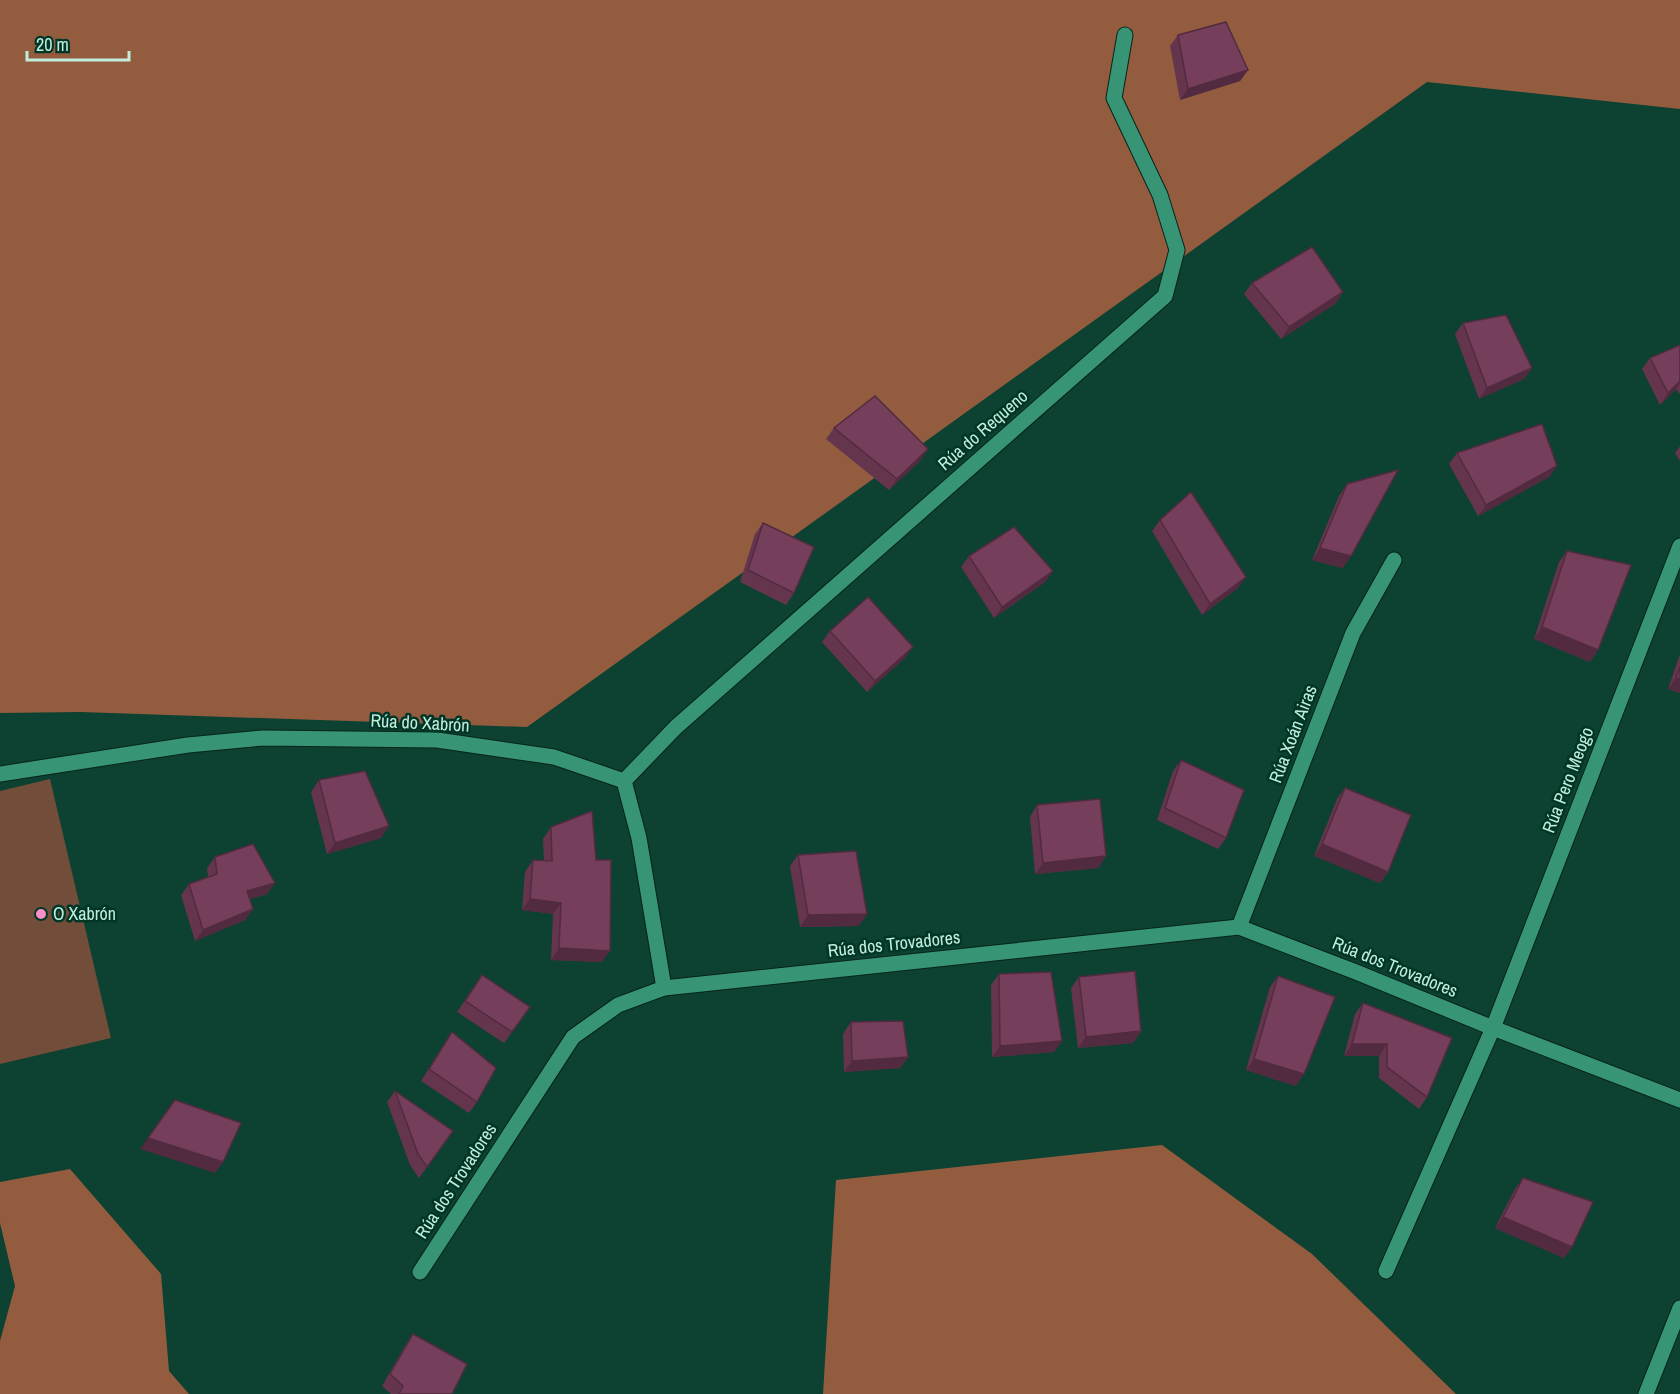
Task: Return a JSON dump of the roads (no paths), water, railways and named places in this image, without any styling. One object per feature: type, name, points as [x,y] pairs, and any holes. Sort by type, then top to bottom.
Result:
[{"type":"street","name":"Rúa do Requeno","points":[[624,781],[676,727],[1165,296],[1177,250],[1160,195],[1114,98],[1125,35]]},
{"type":"street","name":"Rúa Pero Meogo","points":[[1492,1028],[1680,546]]},
{"type":"street","name":"Rúa Xoán Airas","points":[[1239,927],[1353,633],[1394,560]]},
{"type":"street","name":"Rúa do Xabrón","points":[[0,774],[188,745],[263,738],[437,740],[554,757],[624,781]]},
{"type":"street","points":[[624,781],[639,838],[664,988]]},
{"type":"street","name":"Rúa dos Trovadores","points":[[420,1272],[573,1037],[618,1005],[664,988],[1239,927],[1680,1100]]},
{"type":"street","points":[[1386,1271],[1492,1028]]},
{"type":"street","points":[[1646,1394],[1680,1308]]},
{"type":"place","name":"O Xabrón","points":[[41,914]]}]
